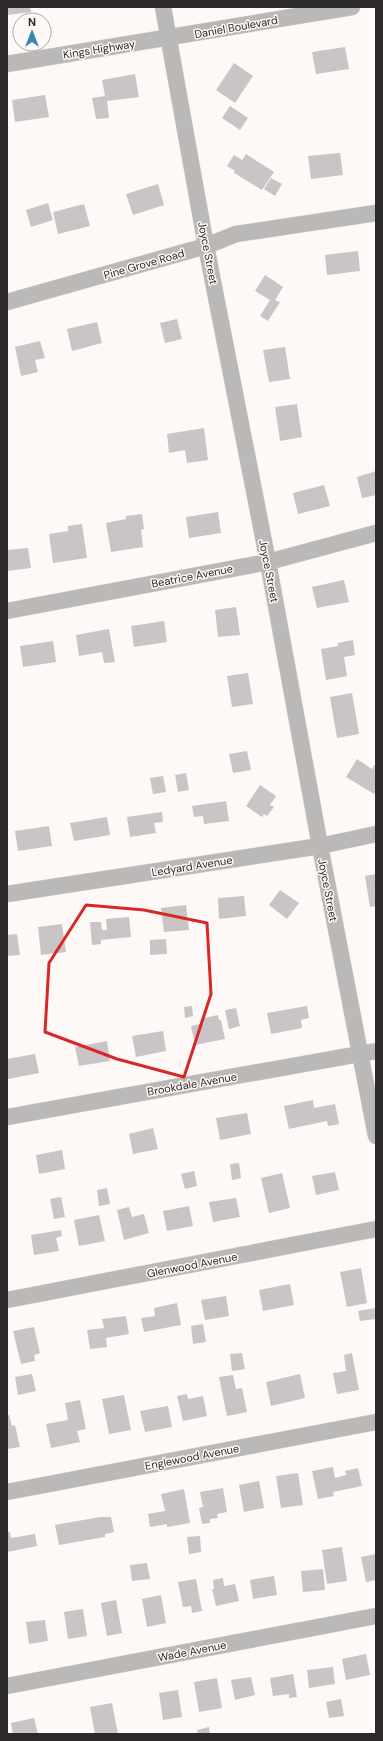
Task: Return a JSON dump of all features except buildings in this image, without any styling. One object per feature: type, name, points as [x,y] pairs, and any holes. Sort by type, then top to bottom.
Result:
[{"type":"street","name":"Joyce Street","points":[[162,7],[206,246],[268,562],[320,846],[368,1052],[376,1136]]},
{"type":"street","name":"Daniel Boulevard","points":[[168,38],[352,7]]},
{"type":"street","name":"Kings Highway","points":[[7,64],[168,38]]},
{"type":"street","name":"Pine Grove Road","points":[[7,302],[206,246],[236,234],[376,213]]},
{"type":"street","name":"Beatrice Avenue","points":[[7,611],[268,562],[376,533]]},
{"type":"street","name":"Ledyard Avenue","points":[[7,894],[320,846],[376,834]]},
{"type":"street","name":"Brookdale Avenue","points":[[7,1117],[368,1052]]},
{"type":"street","name":"Glenwood Avenue","points":[[7,1300],[376,1230]]},
{"type":"street","name":"Englewood Avenue","points":[[7,1492],[376,1422]]},
{"type":"street","name":"Wade Avenue","points":[[7,1686],[376,1616]]},
{"type":"highlighted area","points":[[86,905],[144,910],[207,923],[211,994],[184,1077],[117,1059],[45,1032],[49,963]]}]
